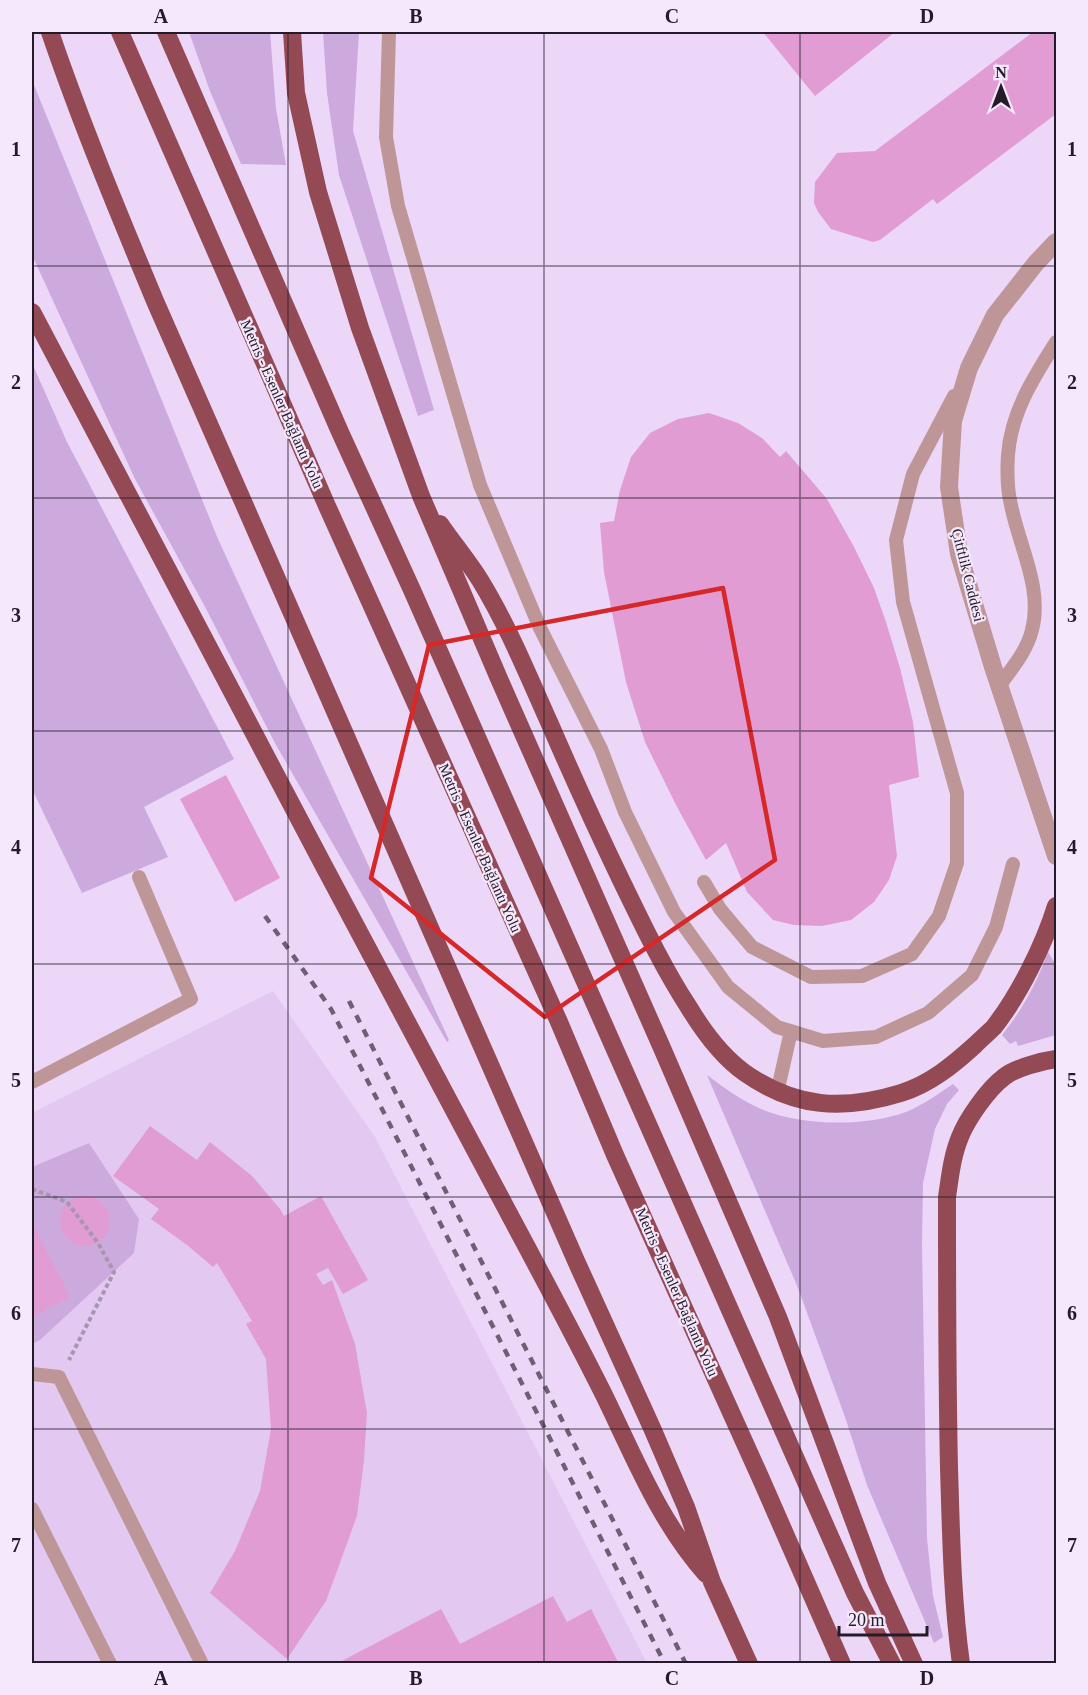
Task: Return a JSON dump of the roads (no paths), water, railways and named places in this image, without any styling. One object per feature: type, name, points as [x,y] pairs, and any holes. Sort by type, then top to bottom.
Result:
[{"type":"highway","points":[[50,32],[111,194],[155,301],[572,1252],[656,1438],[686,1507],[712,1581],[749,1664]]},
{"type":"highway","name":"Metris - Esenler Bağlantı Yolu","points":[[120,32],[313,474],[554,1011],[615,1155],[842,1664]]},
{"type":"highway","points":[[166,32],[340,432],[855,1593],[892,1664]]},
{"type":"highway","points":[[292,32],[296,93],[318,192],[360,328],[421,496],[778,1317],[877,1582],[914,1664]]},
{"type":"highway","points":[[32,312],[198,630],[572,1331],[667,1522],[690,1556],[712,1581]]},
{"type":"highway","points":[[421,496],[480,580],[513,643],[586,806],[668,974],[699,1023],[721,1052],[744,1073],[777,1093],[807,1102],[843,1104],[876,1101],[911,1090],[938,1076],[992,1029],[1012,1002],[1056,906]]},
{"type":"highway","points":[[961,1664],[951,1550],[948,1423],[947,1197],[951,1170],[960,1137],[978,1105],[1005,1076],[1041,1061],[1056,1059]]},
{"type":"street","name":"Çitftlik Caddesi","points":[[1056,242],[1036,263],[995,315],[969,368],[953,421],[949,487],[959,554],[1056,856]]},
{"type":"lane","points":[[389,32],[386,137],[398,206],[480,484],[540,628],[601,750],[624,812],[674,912],[728,987],[777,1027],[822,1041],[876,1037],[928,1013],[972,975],[996,927],[1013,864]]},
{"type":"lane","points":[[1000,685],[1021,656],[1032,632],[1036,612],[1034,588],[1011,505],[1008,454],[1012,429],[1020,404],[1056,342]]},
{"type":"lane","points":[[704,882],[720,909],[752,947],[811,977],[862,976],[912,954],[939,915],[957,863],[957,793],[903,602],[896,540],[913,474],[969,368]]},
{"type":"lane","points":[[32,1082],[191,999],[139,877]]},
{"type":"lane","points":[[777,1093],[791,1031]]},
{"type":"lane","points":[[32,1374],[59,1377],[202,1664]]},
{"type":"lane","points":[[32,1509],[110,1664]]},
{"type":"railway","points":[[265,916],[331,1009],[665,1664]]},
{"type":"railway","points":[[349,1001],[686,1664]]}]
